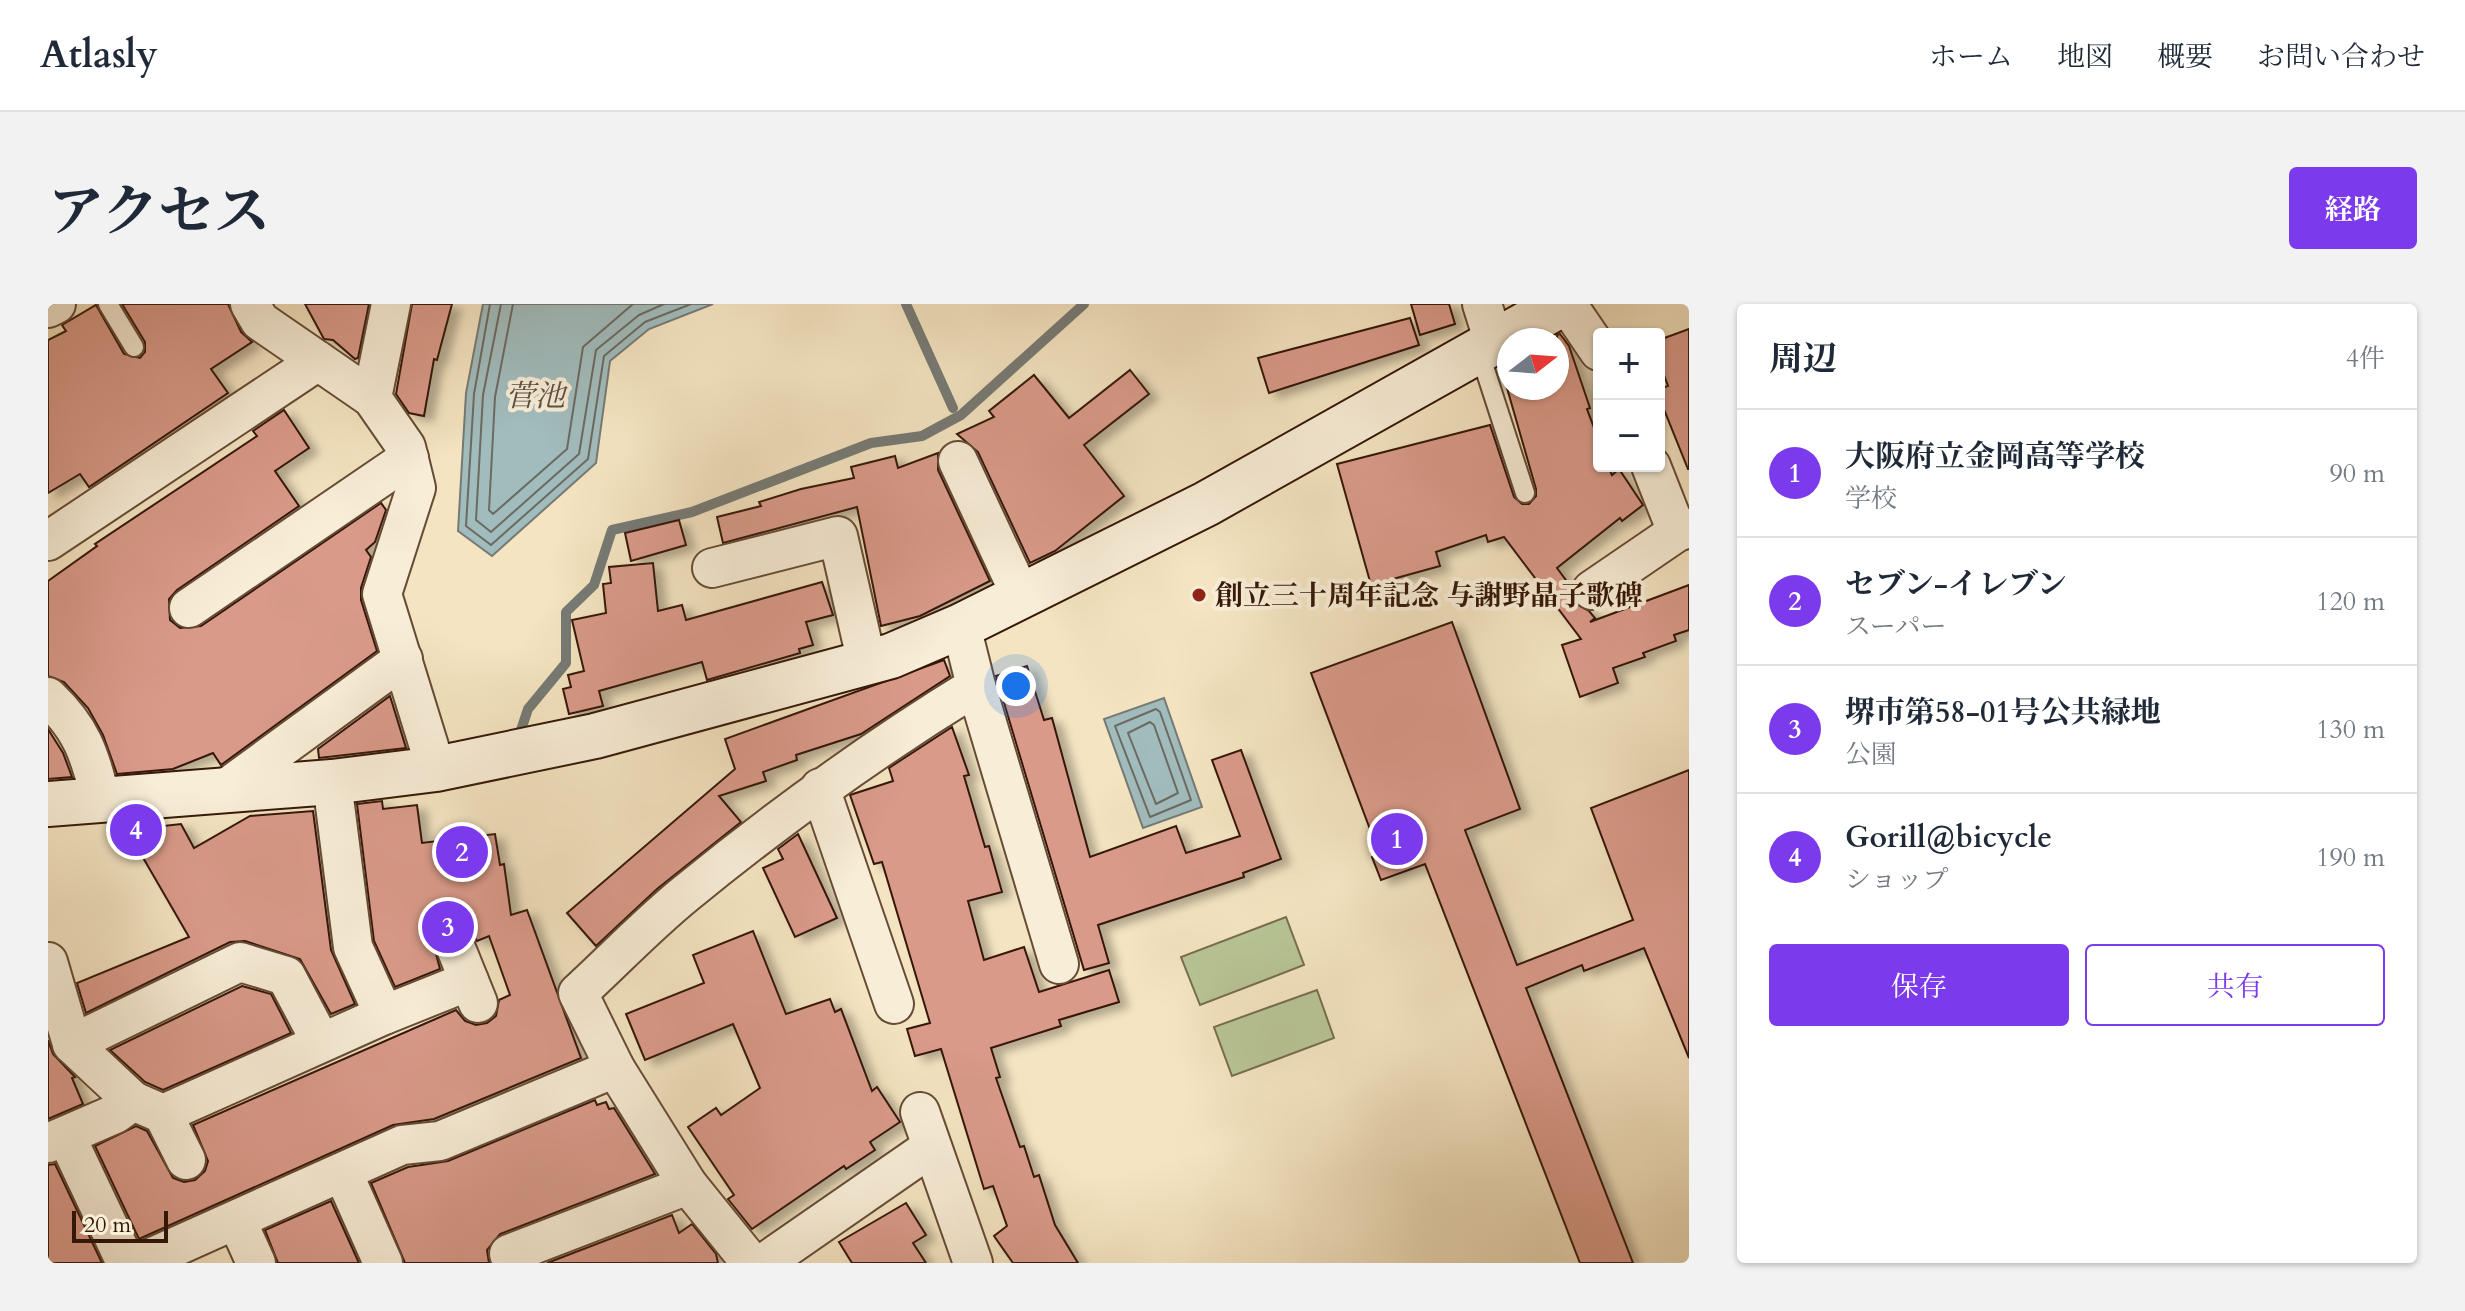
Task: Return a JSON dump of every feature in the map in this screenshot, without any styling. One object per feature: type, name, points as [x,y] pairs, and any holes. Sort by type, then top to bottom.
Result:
[{"type":"street","points":[[48,308],[56,304]]},
{"type":"street","points":[[250,304],[260,321],[372,398],[406,447],[416,488],[382,594],[436,769]]},
{"type":"street","points":[[372,398],[391,304]]},
{"type":"street","points":[[48,804],[332,782],[436,769],[595,736],[891,656],[961,626],[1206,504],[1485,332],[1564,304],[1593,343]]},
{"type":"street","points":[[48,541],[318,361]]},
{"type":"street","points":[[189,608],[409,458]]},
{"type":"street","points":[[958,461],[1021,596]]},
{"type":"street","points":[[1592,590],[1683,530],[1654,472]]},
{"type":"street","points":[[712,568],[838,536],[867,663]]},
{"type":"street","points":[[961,626],[1059,964]]},
{"type":"street","points":[[221,792],[403,659]]},
{"type":"street","points":[[751,1263],[688,1185],[615,1068],[578,993],[682,897],[820,788],[879,746],[976,686]]},
{"type":"street","points":[[48,697],[70,719],[88,747],[101,799]]},
{"type":"street","points":[[332,782],[353,947],[384,1015]]},
{"type":"street","points":[[820,788],[894,1004]]},
{"type":"street","points":[[126,1263],[57,1139],[115,1114],[148,1108],[384,1015],[473,992],[455,946]]},
{"type":"street","points":[[48,962],[72,1044],[148,1108],[186,1160]]},
{"type":"street","points":[[72,1044],[240,962],[286,976],[321,1042]]},
{"type":"street","points":[[139,1263],[402,1145],[440,1141],[615,1068]]},
{"type":"street","points":[[764,1263],[925,1130],[973,1263]]},
{"type":"street","points":[[343,1173],[383,1263]]},
{"type":"street","points":[[509,1254],[688,1185]]},
{"type":"street","points":[[237,1221],[256,1263]]},
{"type":"lane","points":[[108,304],[134,347]]},
{"type":"lane","points":[[1485,332],[1525,493]]},
{"type":"green space","points":[[1286,917],[1304,965],[1200,1005],[1181,957]]},
{"type":"green space","points":[[1317,990],[1334,1038],[1232,1076],[1214,1027]]},
{"type":"water","name":"菅池","points":[[483,304],[713,304],[649,329],[610,361],[596,463],[492,556],[458,531],[466,393]]},
{"type":"water","points":[[1164,698],[1202,807],[1143,828],[1104,719]]},
{"type":"building","points":[[122,304],[228,304],[241,332],[252,342],[211,369],[228,393],[89,487],[80,474],[48,493],[48,340],[66,331],[62,325],[96,305],[124,354],[140,358],[145,352],[145,342]]},
{"type":"building","points":[[305,304],[369,304],[358,358],[355,359],[333,340],[324,339]]},
{"type":"building","points":[[412,304],[452,304],[437,360],[434,359],[424,416],[409,413],[396,394]]},
{"type":"building","points":[[1411,304],[1449,304],[1455,324],[1420,335]]},
{"type":"building","points":[[1410,318],[1419,345],[1269,393],[1258,358]]},
{"type":"building","points":[[1689,329],[1689,469],[1665,412],[1665,387],[1668,386],[1665,378],[1665,338]]},
{"type":"building","points":[[1569,346],[1590,408],[1587,409],[1593,425],[1593,472],[1611,472],[1612,475],[1621,472],[1643,505],[1622,521],[1620,518],[1557,568],[1571,587],[1573,602],[1595,618],[1590,622],[1689,585],[1689,630],[1674,635],[1676,641],[1643,653],[1645,657],[1613,668],[1618,683],[1580,697],[1562,645],[1581,639],[1504,537],[1488,542],[1486,535],[1436,552],[1440,566],[1371,585],[1337,464],[1490,425],[1514,497],[1522,504],[1529,504],[1536,496],[1510,400],[1569,400]]},
{"type":"building","points":[[1130,370],[1149,394],[1084,445],[1124,496],[1055,551],[1030,563],[978,452],[957,434],[994,417],[989,411],[1034,375],[1069,418]]},
{"type":"building","points":[[284,410],[309,448],[275,471],[299,506],[177,590],[169,599],[170,620],[180,628],[201,626],[381,503],[386,510],[375,542],[366,550],[371,557],[361,588],[361,600],[377,651],[221,765],[213,753],[173,769],[117,774],[103,735],[88,708],[64,682],[48,676],[48,581],[97,546],[95,544],[257,436],[253,431]]},
{"type":"building","points":[[938,453],[938,470],[990,581],[920,616],[881,626],[857,507],[723,543],[717,517],[761,506],[759,502],[801,489],[854,478],[851,467],[895,456],[898,468]]},
{"type":"building","points":[[679,520],[686,545],[631,561],[625,533]]},
{"type":"building","points":[[653,563],[658,611],[682,605],[686,620],[822,582],[833,615],[806,622],[813,645],[799,649],[800,653],[707,680],[702,662],[599,691],[603,706],[569,714],[563,689],[571,687],[568,675],[584,671],[572,620],[606,613],[603,584],[611,583],[609,567]]},
{"type":"building","points":[[1452,622],[1520,809],[1465,830],[1517,965],[1633,920],[1591,808],[1689,770],[1689,1058],[1644,948],[1584,971],[1582,965],[1526,988],[1633,1263],[1580,1263],[1425,864],[1381,880],[1372,857],[1379,853],[1311,673]]},
{"type":"building","points":[[944,660],[950,676],[861,734],[796,755],[797,760],[763,772],[766,781],[719,796],[741,822],[657,889],[596,946],[567,913],[735,769],[725,739]]},
{"type":"building","points":[[1027,666],[1044,720],[1052,718],[1090,857],[1176,826],[1186,853],[1240,836],[1212,760],[1241,750],[1281,859],[1243,873],[1244,877],[1098,925],[1109,963],[1084,970],[996,676]]},
{"type":"building","points":[[390,696],[406,748],[319,758],[318,749]]},
{"type":"building","points":[[952,727],[969,775],[964,776],[985,847],[989,846],[1002,892],[968,901],[984,960],[1024,947],[1039,992],[1109,970],[1119,1002],[1059,1020],[1061,1026],[991,1048],[1000,1077],[996,1078],[1020,1147],[1024,1146],[1034,1177],[1039,1175],[1055,1225],[1078,1263],[1013,1263],[994,1236],[1007,1226],[993,1186],[984,1189],[941,1049],[915,1056],[907,1029],[930,1023],[882,862],[874,864],[850,795],[893,781],[889,768]]},
{"type":"building","points":[[48,729],[63,753],[72,777],[48,779]]},
{"type":"building","points":[[382,801],[383,809],[417,805],[422,843],[495,834],[500,865],[504,864],[511,915],[527,910],[581,1058],[434,1119],[393,1125],[139,1239],[95,1146],[136,1126],[147,1131],[173,1178],[184,1182],[195,1180],[205,1171],[208,1161],[193,1125],[456,1010],[465,1021],[476,1025],[487,1023],[496,1016],[499,1000],[510,995],[489,936],[477,941],[469,929],[457,924],[438,932],[433,942],[440,969],[395,987],[374,941],[357,804]]},
{"type":"building","points":[[313,811],[331,950],[355,1004],[331,1014],[300,959],[245,941],[230,942],[86,1013],[77,983],[189,937],[127,830],[181,824],[194,848],[250,816]]},
{"type":"building","points":[[798,834],[837,918],[795,937],[763,868],[783,859],[778,849]]},
{"type":"building","points":[[753,931],[786,1014],[830,999],[835,1012],[841,1009],[872,1091],[877,1087],[900,1122],[870,1142],[875,1150],[846,1169],[844,1166],[752,1229],[728,1199],[734,1195],[688,1127],[716,1108],[721,1115],[760,1088],[733,1024],[645,1060],[626,1014],[704,983],[693,955]]},
{"type":"building","points":[[242,986],[271,994],[291,1033],[163,1090],[145,1082],[110,1050]]},
{"type":"building","points":[[48,1040],[53,1054],[75,1077],[72,1078],[83,1104],[48,1119]]},
{"type":"building","points":[[595,1100],[597,1105],[606,1102],[609,1109],[614,1108],[655,1174],[500,1234],[487,1250],[489,1263],[405,1263],[371,1183],[408,1167],[448,1161]]},
{"type":"building","points":[[55,1164],[102,1263],[48,1263],[48,1165]]},
{"type":"building","points":[[331,1201],[359,1263],[278,1263],[265,1230]]},
{"type":"building","points":[[906,1203],[926,1235],[913,1243],[926,1263],[852,1263],[839,1242]]},
{"type":"building","points":[[672,1215],[679,1233],[692,1224],[716,1254],[718,1263],[547,1263]]},
{"type":"waterway","points":[[906,304],[953,408]]},
{"type":"waterway","points":[[521,730],[528,709],[566,663],[566,612],[594,585],[612,530],[692,512],[871,443],[922,436],[961,415],[1084,304]]},
{"type":"place","name":"創立三十周年記念 与謝野晶子歌碑","points":[[1199,595]]},
{"type":"place","name":"Gorill@bicycle","points":[[136,830]]},
{"type":"place","name":"大阪府立金岡高等学校","points":[[1397,839]]},
{"type":"place","name":"セブン-イレブン","points":[[462,852]]},
{"type":"place","name":"堺市第58-01号公共緑地","points":[[448,927]]}]
